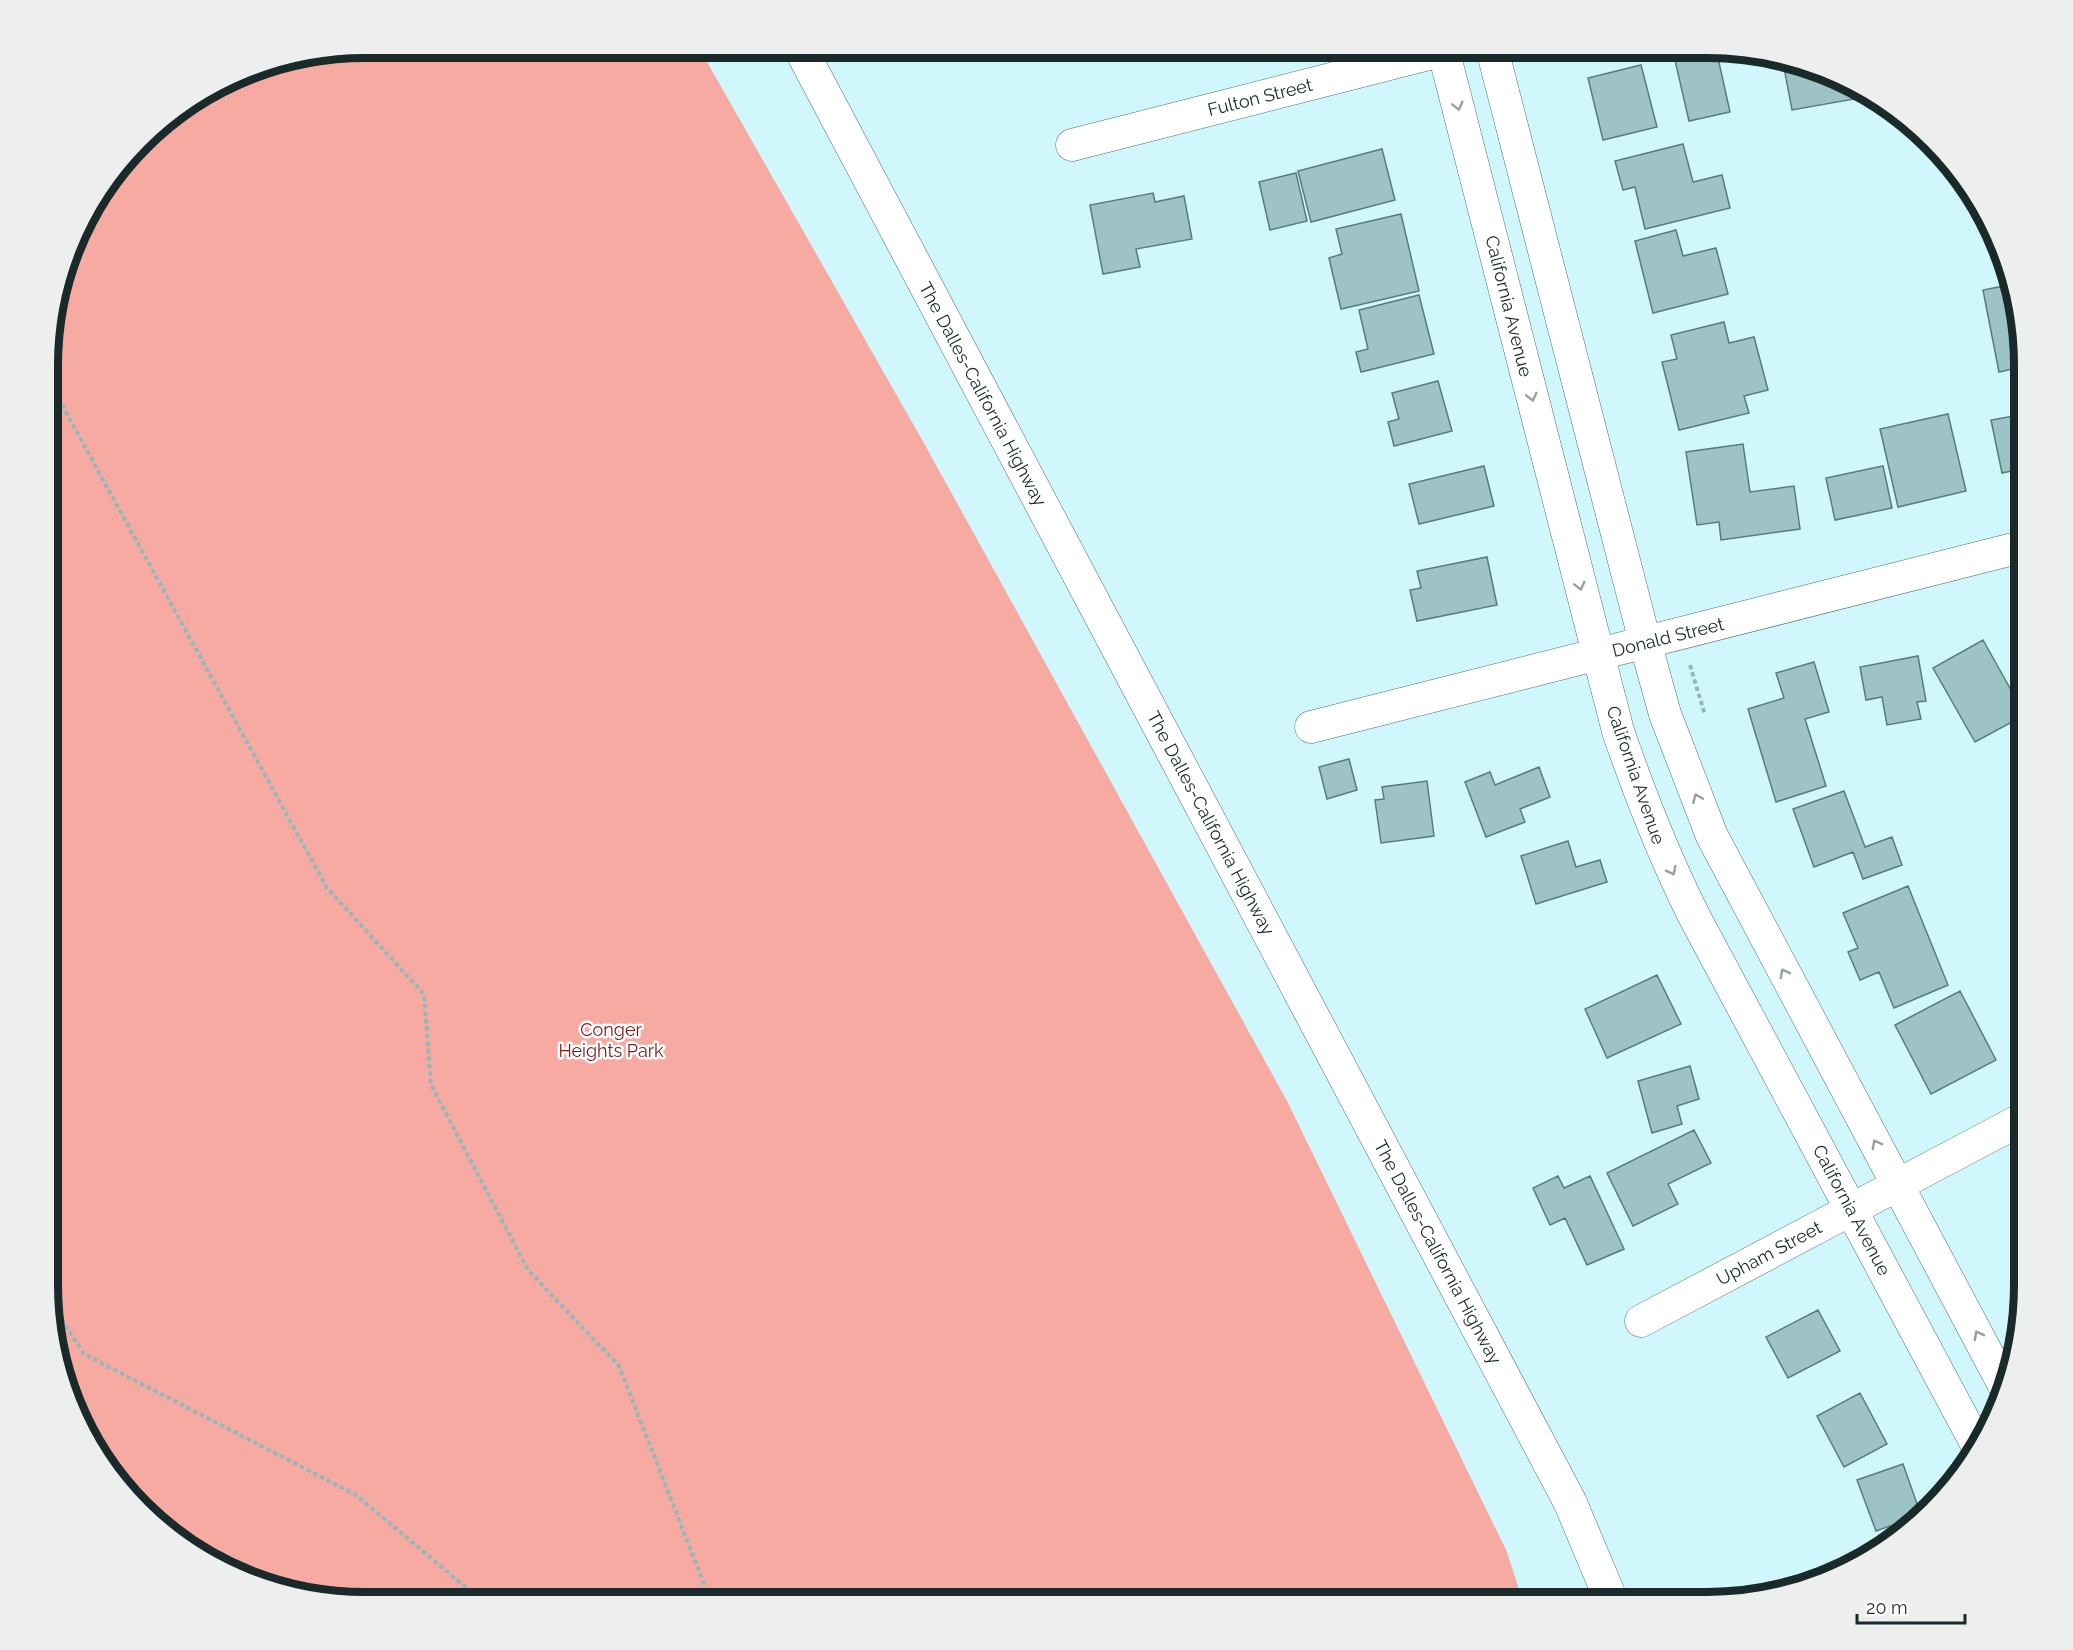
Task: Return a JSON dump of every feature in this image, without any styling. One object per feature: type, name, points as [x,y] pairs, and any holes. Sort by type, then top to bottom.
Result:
[{"type":"highway","name":"The Dalles-California Highway","points":[[805,58],[1570,1502],[1608,1592]]},
{"type":"street","name":"Fulton Street","points":[[1072,145],[1409,58]]},
{"type":"street","name":"California Avenue","points":[[1446,58],[1618,731],[1665,859],[1973,1438]]},
{"type":"street","points":[[1494,58],[1665,714],[1712,836],[2000,1377]]},
{"type":"street","name":"Donald Street","points":[[1311,727],[2014,549]]},
{"type":"street","name":"Upham Street","points":[[1641,1321],[2014,1123]]},
{"type":"path","points":[[58,398],[327,888],[424,994],[431,1085],[528,1269],[619,1366],[707,1592]]},
{"type":"path","points":[[1681,633],[1708,724]]},
{"type":"path","points":[[60,1317],[84,1354],[356,1495],[471,1592]]},
{"type":"green space","name":"Conger Heights Park","points":[[365,58],[705,58],[925,445],[1287,1101],[1507,1552],[1520,1592],[365,1592],[305,1586],[248,1568],[229,1560],[195,1540],[148,1502],[122,1472],[90,1421],[69,1364],[59,1305],[58,365],[64,305],[82,248],[90,229],[110,195],[148,148],[178,122],[229,90],[267,75],[305,64]]},
{"type":"building","points":[[1674,58],[1718,59],[1730,112],[1689,121]]},
{"type":"building","points":[[1641,65],[1657,127],[1603,140],[1588,78]]},
{"type":"building","points":[[1784,68],[1825,82],[1858,98],[1792,110]]},
{"type":"building","points":[[1683,144],[1693,182],[1722,175],[1730,208],[1645,229],[1635,187],[1623,190],[1615,161]]},
{"type":"building","points":[[1382,149],[1395,200],[1311,222],[1298,171]]},
{"type":"building","points":[[1296,173],[1307,221],[1270,230],[1259,182]]},
{"type":"building","points":[[1153,193],[1155,202],[1184,196],[1192,239],[1136,249],[1140,267],[1103,274],[1090,205]]},
{"type":"building","points":[[1401,214],[1419,291],[1341,309],[1329,258],[1342,254],[1336,229]]},
{"type":"building","points":[[1676,230],[1683,256],[1716,248],[1728,294],[1653,313],[1635,241]]},
{"type":"building","points":[[2004,286],[2012,325],[2014,369],[1999,372],[1983,290]]},
{"type":"building","points":[[1419,295],[1434,354],[1361,372],[1356,352],[1368,349],[1359,310]]},
{"type":"building","points":[[1724,322],[1729,343],[1754,337],[1768,390],[1744,396],[1749,413],[1679,430],[1662,362],[1677,359],[1671,335]]},
{"type":"building","points":[[1438,381],[1452,431],[1394,446],[1388,422],[1399,419],[1392,393]]},
{"type":"building","points":[[1948,414],[1966,491],[1898,507],[1880,429]]},
{"type":"building","points":[[2014,416],[2014,470],[2002,473],[1991,420]]},
{"type":"building","points":[[1743,444],[1750,492],[1794,486],[1800,529],[1721,540],[1719,522],[1697,525],[1686,452]]},
{"type":"building","points":[[1484,466],[1494,506],[1419,524],[1409,484]]},
{"type":"building","points":[[1883,466],[1892,508],[1835,520],[1826,478]]},
{"type":"building","points":[[1487,557],[1497,605],[1417,621],[1410,590],[1421,588],[1417,571]]},
{"type":"building","points":[[1983,640],[2014,695],[2014,721],[1975,742],[1933,668]]},
{"type":"building","points":[[1918,656],[1926,701],[1917,702],[1921,719],[1887,725],[1882,697],[1866,700],[1860,667]]},
{"type":"building","points":[[1814,662],[1829,712],[1805,719],[1826,786],[1776,802],[1748,709],[1784,698],[1776,673]]},
{"type":"building","points":[[1349,759],[1357,790],[1327,799],[1319,767]]},
{"type":"building","points":[[1539,767],[1550,797],[1520,809],[1525,822],[1486,837],[1465,782],[1490,772],[1495,785]]},
{"type":"building","points":[[1427,781],[1434,836],[1381,843],[1375,800],[1384,799],[1382,787]]},
{"type":"building","points":[[1844,791],[1865,847],[1892,837],[1902,865],[1863,879],[1853,852],[1814,867],[1793,809]]},
{"type":"building","points":[[1568,841],[1576,867],[1600,860],[1607,882],[1536,904],[1521,856]]},
{"type":"building","points":[[1908,886],[1948,985],[1894,1008],[1879,972],[1860,980],[1848,952],[1858,948],[1843,913]]},
{"type":"building","points":[[1657,975],[1681,1024],[1607,1058],[1585,1009]]},
{"type":"building","points":[[1960,991],[1996,1060],[1931,1094],[1895,1025]]},
{"type":"building","points":[[1690,1066],[1699,1099],[1677,1106],[1682,1124],[1652,1133],[1638,1081]]},
{"type":"building","points":[[1694,1130],[1711,1163],[1668,1184],[1678,1204],[1633,1226],[1607,1173]]},
{"type":"building","points":[[1558,1176],[1564,1188],[1590,1176],[1624,1249],[1587,1265],[1565,1218],[1550,1225],[1533,1188]]},
{"type":"building","points":[[1818,1310],[1840,1351],[1788,1378],[1766,1337]]},
{"type":"building","points":[[1860,1393],[1887,1444],[1844,1467],[1817,1416]]},
{"type":"building","points":[[1903,1464],[1918,1508],[1902,1522],[1876,1531],[1857,1480]]}]
